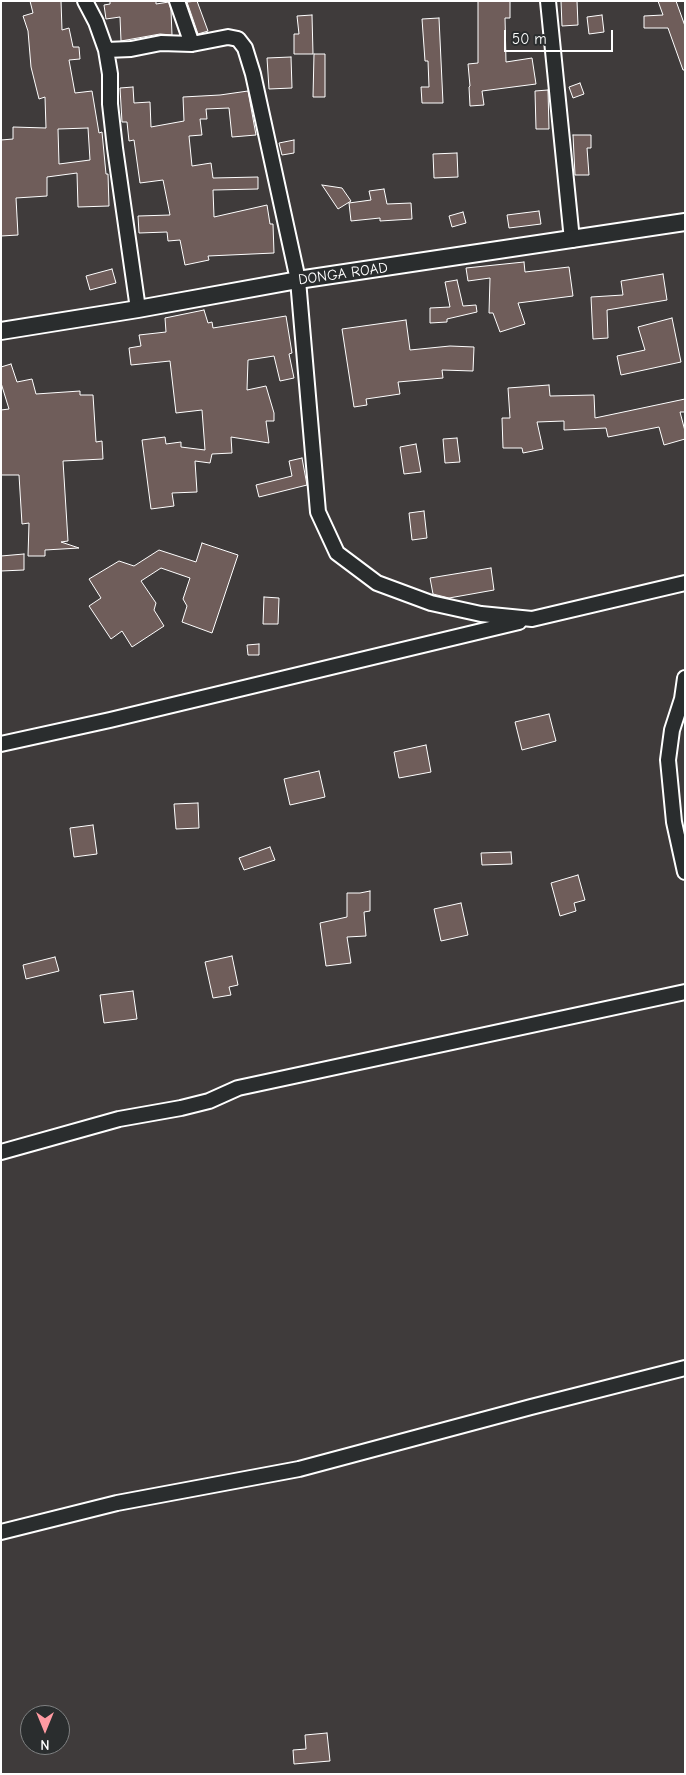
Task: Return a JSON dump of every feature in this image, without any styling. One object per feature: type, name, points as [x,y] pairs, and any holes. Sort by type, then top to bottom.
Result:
[{"type":"street","points":[[85,1],[96,22],[106,50],[110,74],[110,104],[115,148],[138,309]]},
{"type":"street","points":[[177,1],[192,44]]},
{"type":"street","points":[[548,1],[572,240]]},
{"type":"street","points":[[106,50],[131,49],[161,43],[192,44],[228,37],[238,39],[245,48],[254,74],[298,280],[318,512],[337,554],[377,582],[431,603],[481,614],[532,619]]},
{"type":"street","name":"DONGA ROAD","points":[[1,331],[138,309],[298,280],[685,222]]},
{"type":"street","points":[[1,744],[110,720],[685,583]]},
{"type":"street","points":[[685,678],[682,699],[672,730],[668,760],[674,822],[685,872]]},
{"type":"street","points":[[1,1152],[120,1119],[209,1101],[238,1088],[685,992]]},
{"type":"street","points":[[1,1532],[117,1503],[299,1469],[685,1368]]},
{"type":"building","points":[[30,1],[61,1],[62,30],[69,28],[73,47],[79,47],[80,59],[69,60],[75,93],[92,91],[99,133],[102,132],[106,174],[108,174],[109,206],[78,207],[77,173],[47,177],[47,196],[16,198],[18,235],[1,236],[1,140],[13,139],[13,127],[46,128],[45,97],[39,99],[31,67],[28,31],[23,16],[33,13]],"holes":[[[88,128],[90,160],[59,164],[58,129]]]},
{"type":"building","points":[[110,1],[156,1],[156,4],[169,2],[172,35],[160,34],[121,41],[120,17],[106,19],[104,5],[110,4]]},
{"type":"building","points":[[197,1],[208,31],[198,34],[187,2]]},
{"type":"building","points":[[478,1],[510,1],[510,18],[505,18],[506,62],[532,58],[536,84],[482,91],[484,105],[470,106],[468,64],[478,63]]},
{"type":"building","points":[[561,1],[577,1],[578,25],[562,26]]},
{"type":"building","points":[[658,1],[676,1],[685,26],[685,70],[683,70],[668,28],[644,28],[644,16],[663,15]]},
{"type":"building","points":[[312,15],[313,54],[294,54],[294,34],[299,34],[297,16]]},
{"type":"building","points":[[602,15],[604,32],[589,34],[587,17]]},
{"type":"building","points":[[439,18],[443,103],[422,103],[421,87],[429,87],[428,61],[425,61],[422,19]]},
{"type":"building","points":[[314,54],[325,54],[325,97],[313,97]]},
{"type":"building","points":[[291,57],[292,88],[269,89],[267,58]]},
{"type":"building","points":[[580,83],[584,94],[573,98],[569,87]]},
{"type":"building","points":[[133,87],[134,103],[150,102],[151,127],[184,121],[183,97],[248,91],[256,135],[232,137],[229,108],[206,109],[207,119],[200,119],[202,135],[189,136],[192,166],[211,163],[213,178],[258,177],[258,189],[213,190],[214,217],[267,205],[270,224],[273,224],[274,253],[208,256],[209,260],[185,265],[180,240],[168,241],[167,232],[139,233],[138,216],[170,215],[163,180],[140,183],[134,140],[129,141],[127,122],[122,122],[120,88]]},
{"type":"building","points":[[548,90],[549,129],[536,129],[535,91]]},
{"type":"building","points":[[573,135],[591,135],[591,148],[587,148],[589,175],[575,175]]},
{"type":"building","points":[[294,140],[294,153],[282,155],[279,143]]},
{"type":"building","points":[[457,153],[458,177],[434,178],[433,154]]},
{"type":"building","points":[[322,185],[342,188],[351,201],[338,209]]},
{"type":"building","points":[[384,189],[387,204],[411,203],[412,219],[380,221],[380,218],[351,221],[349,203],[371,200],[369,191]]},
{"type":"building","points":[[539,211],[541,224],[509,228],[507,215]]},
{"type":"building","points":[[463,212],[466,223],[452,227],[449,216]]},
{"type":"building","points":[[524,262],[525,272],[569,267],[573,296],[518,303],[525,324],[500,332],[493,313],[489,313],[490,278],[468,281],[466,268]]},
{"type":"building","points":[[112,269],[116,283],[90,290],[86,276]]},
{"type":"building","points":[[663,274],[667,300],[607,310],[608,338],[593,339],[591,297],[623,295],[621,281]]},
{"type":"building","points":[[457,280],[463,306],[476,305],[477,312],[447,319],[447,322],[430,323],[430,308],[450,307],[445,282]]},
{"type":"building","points":[[204,310],[208,323],[212,322],[213,328],[286,316],[292,353],[289,354],[294,378],[280,381],[274,356],[248,360],[247,390],[266,386],[274,413],[274,421],[266,421],[269,443],[231,437],[232,453],[212,454],[210,463],[195,461],[197,492],[172,493],[174,506],[151,509],[142,440],[165,437],[166,444],[181,442],[181,447],[205,450],[202,410],[176,413],[170,361],[131,365],[129,348],[141,346],[139,335],[166,332],[165,318]]},
{"type":"building","points":[[672,318],[681,362],[621,375],[617,356],[645,350],[638,327]]},
{"type":"building","points":[[406,320],[410,350],[450,346],[474,347],[473,371],[442,370],[443,378],[398,382],[400,394],[366,399],[367,405],[354,407],[342,329]]},
{"type":"building","points":[[11,364],[17,382],[32,379],[36,394],[80,391],[80,395],[93,395],[96,442],[102,441],[103,459],[63,461],[68,541],[61,542],[79,548],[45,550],[45,556],[28,556],[29,523],[22,524],[19,475],[1,475],[1,410],[9,409],[1,383],[1,367]]},
{"type":"building","points":[[549,385],[550,396],[594,395],[595,418],[685,399],[685,412],[680,412],[685,439],[664,445],[659,427],[608,437],[606,428],[564,430],[564,421],[537,422],[543,449],[523,453],[522,448],[503,448],[502,418],[510,418],[508,388]]},
{"type":"building","points":[[457,438],[460,462],[445,463],[443,439]]},
{"type":"building","points":[[416,444],[421,472],[404,474],[400,447]]},
{"type":"building","points":[[302,458],[307,485],[259,497],[256,485],[292,476],[289,461]]},
{"type":"building","points":[[424,511],[427,538],[412,540],[409,513]]},
{"type":"building","points":[[202,543],[238,555],[212,633],[182,622],[187,606],[183,599],[190,578],[161,568],[141,581],[156,603],[154,610],[164,626],[132,647],[122,631],[111,639],[89,606],[101,598],[89,579],[119,561],[134,566],[159,550],[196,562]]},
{"type":"building","points":[[24,554],[24,570],[1,571],[1,556]]},
{"type":"building","points":[[491,568],[494,590],[449,598],[433,594],[430,578]]},
{"type":"building","points":[[264,597],[279,598],[278,624],[263,624]]},
{"type":"building","points":[[259,644],[259,655],[248,655],[247,645]]},
{"type":"building","points":[[549,714],[556,741],[522,750],[515,722]]},
{"type":"building","points":[[426,745],[431,772],[399,778],[394,752]]},
{"type":"building","points":[[319,771],[325,797],[290,805],[284,779]]},
{"type":"building","points":[[198,803],[199,828],[176,829],[174,804]]},
{"type":"building","points":[[93,825],[97,854],[74,857],[70,828]]},
{"type":"building","points":[[270,847],[275,860],[244,870],[239,858]]},
{"type":"building","points":[[511,852],[512,864],[482,865],[481,853]]},
{"type":"building","points":[[578,875],[585,900],[574,903],[576,911],[560,916],[551,883]]},
{"type":"building","points":[[370,891],[370,911],[364,912],[366,936],[347,937],[351,963],[326,966],[320,923],[347,917],[347,893]]},
{"type":"building","points":[[461,903],[468,935],[441,941],[434,909]]},
{"type":"building","points":[[232,956],[238,985],[229,987],[231,995],[213,998],[205,962]]},
{"type":"building","points":[[55,957],[59,971],[26,979],[23,965]]},
{"type":"building","points":[[133,991],[137,1019],[104,1023],[100,995]]},
{"type":"building","points":[[327,1733],[330,1761],[294,1764],[293,1750],[306,1749],[305,1735]]}]
